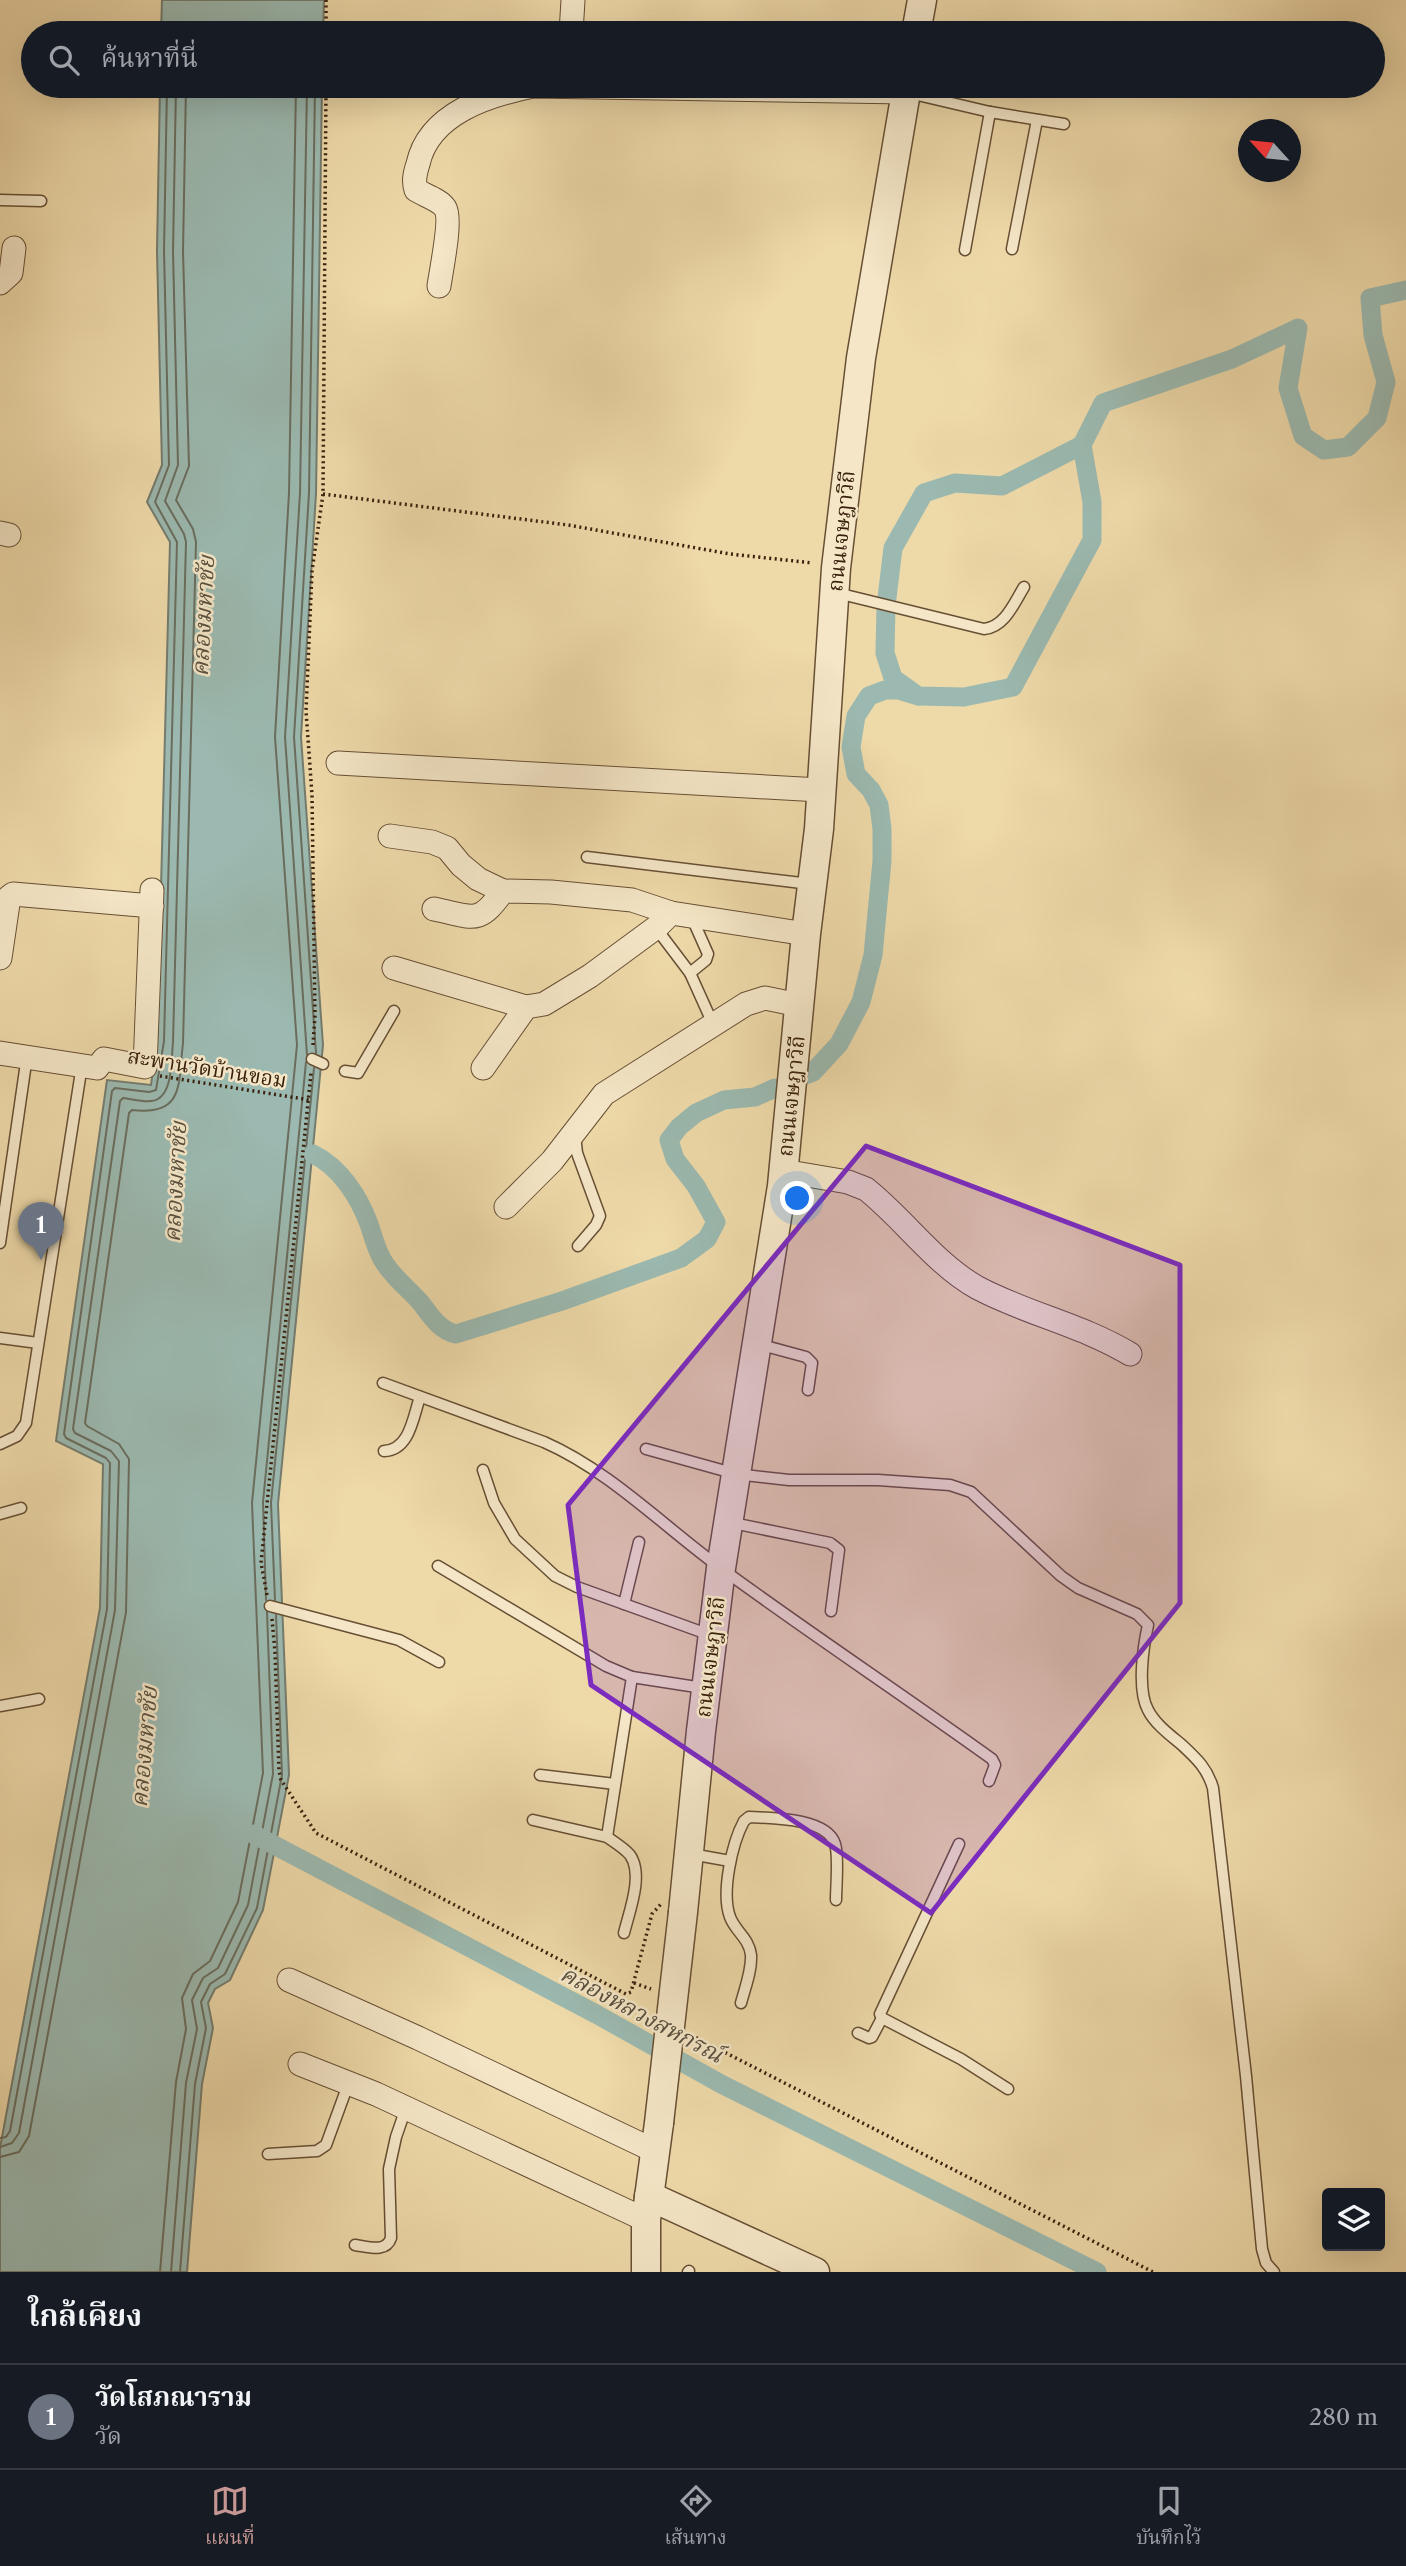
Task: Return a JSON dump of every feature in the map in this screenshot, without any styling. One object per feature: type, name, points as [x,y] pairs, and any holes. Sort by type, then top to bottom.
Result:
[{"type":"street","points":[[572,21],[573,0]]},
{"type":"street","points":[[918,21],[922,0]]},
{"type":"street","points":[[439,286],[447,211],[443,205],[416,190],[414,179],[420,155],[439,125],[459,112],[491,98]]},
{"type":"street","name":"ถนนเจษฎาวิถี","points":[[646,2272],[648,2208],[721,1568],[783,1171],[819,829],[835,580],[861,358],[904,98]]},
{"type":"street","points":[[0,283],[11,273],[13,248]]},
{"type":"street","points":[[338,763],[820,790]]},
{"type":"street","points":[[390,836],[432,842],[447,848],[478,879],[503,891],[551,892],[632,901],[681,915],[806,934]]},
{"type":"street","points":[[434,909],[482,916],[489,911],[503,891]]},
{"type":"street","points":[[0,958],[9,897],[13,894],[152,898],[146,1064],[143,1066],[104,1059],[97,1068],[0,1053]]},
{"type":"street","points":[[394,968],[526,1007],[544,1004],[590,976],[658,926],[681,915]]},
{"type":"street","points":[[506,1207],[552,1161],[604,1094],[747,1004],[765,998],[799,1005]]},
{"type":"street","points":[[484,1068],[526,1007]]},
{"type":"street","points":[[783,1171],[848,1182],[866,1189],[957,1275],[978,1288],[1104,1338],[1130,1354]]},
{"type":"street","points":[[289,1980],[443,2049],[655,2151]]},
{"type":"street","points":[[300,2064],[349,2082],[648,2208],[815,2272]]},
{"type":"lane","points":[[938,98],[989,112],[1064,124]]},
{"type":"lane","points":[[965,250],[989,112]]},
{"type":"lane","points":[[1012,248],[1037,120]]},
{"type":"lane","points":[[0,200],[41,201]]},
{"type":"lane","points":[[835,580],[984,629],[994,628],[1003,620],[1024,587]]},
{"type":"lane","points":[[587,857],[812,885]]},
{"type":"lane","points":[[681,915],[708,954],[706,960],[690,973]]},
{"type":"lane","points":[[662,936],[690,973],[713,1024]]},
{"type":"lane","points":[[345,1071],[358,1073],[394,1011]]},
{"type":"lane","points":[[0,1243],[5,1178],[27,1056]]},
{"type":"lane","points":[[0,1444],[17,1436],[26,1423],[82,1065]]},
{"type":"lane","points":[[575,1132],[577,1153],[600,1216],[578,1247]]},
{"type":"lane","points":[[0,1338],[38,1343]]},
{"type":"lane","points":[[758,1344],[806,1357],[812,1363],[808,1390]]},
{"type":"lane","points":[[383,1383],[561,1450],[622,1490],[721,1568],[992,1759],[995,1765],[989,1782]]},
{"type":"lane","points":[[384,1451],[399,1447],[407,1438],[420,1397]]},
{"type":"lane","points":[[646,1450],[736,1474],[789,1479],[878,1480],[950,1485],[971,1492],[1061,1576],[1078,1588],[1137,1614],[1148,1625],[1142,1697],[1149,1713],[1201,1762],[1209,1774],[1213,1788],[1246,2076],[1262,2249],[1266,2263],[1274,2272]]},
{"type":"lane","points":[[483,1469],[494,1503],[516,1539],[555,1576],[577,1587],[713,1636]]},
{"type":"lane","points":[[0,1514],[21,1508]]},
{"type":"lane","points":[[729,1522],[830,1544],[839,1550],[831,1611]]},
{"type":"lane","points":[[624,1604],[639,1542]]},
{"type":"lane","points":[[438,1566],[585,1655],[632,1677],[706,1689]]},
{"type":"lane","points":[[270,1606],[390,1637],[413,1646],[439,1662]]},
{"type":"lane","points":[[607,1837],[632,1677]]},
{"type":"lane","points":[[0,1706],[39,1699]]},
{"type":"lane","points":[[540,1774],[615,1784]]},
{"type":"lane","points":[[741,2003],[751,1955],[743,1934],[733,1924],[729,1914],[730,1861],[740,1828],[749,1817],[814,1824],[827,1831],[835,1844],[836,1900]]},
{"type":"lane","points":[[533,1820],[607,1837],[629,1853],[634,1864],[635,1880],[624,1933]]},
{"type":"lane","points":[[858,2033],[872,2037],[882,2018],[880,2009],[959,1844]]},
{"type":"lane","points":[[689,1854],[730,1861]]},
{"type":"lane","points":[[882,2018],[961,2059],[1008,2089]]},
{"type":"lane","points":[[268,2154],[317,2151],[326,2145],[349,2082]]},
{"type":"lane","points":[[355,2245],[383,2248],[389,2244],[390,2169],[396,2137],[406,2108]]},
{"type":"path","points":[[326,0],[326,21]]},
{"type":"path","points":[[326,98],[323,494],[568,525],[730,554],[821,564],[835,580]]},
{"type":"path","name":"สะพานวัดบ้านขอม","points":[[152,1075],[310,1100],[318,1061],[312,795],[306,711],[312,571],[323,494]]},
{"type":"path","points":[[634,1983],[659,1993]]},
{"type":"path","points":[[681,2030],[1153,2272]]},
{"type":"highlighted area","points":[[866,1146],[1180,1265],[1180,1603],[931,1913],[591,1685],[568,1505]]},
{"type":"water","points":[[162,0],[324,0],[323,21],[161,21]]},
{"type":"water","name":"คลองมหาชัย","points":[[160,98],[322,98],[316,494],[301,737],[323,1045],[278,1504],[289,1775],[263,1910],[230,1980],[215,1989],[208,2003],[213,2028],[202,2084],[187,2272],[0,2272],[0,2148],[100,1608],[103,1464],[56,1441],[107,1080],[151,1085],[157,1041],[170,542],[147,502],[162,465],[157,251]]},
{"type":"waterway","points":[[918,696],[893,678],[885,653],[886,606],[893,548],[924,493],[955,483],[1002,486],[1082,445],[1103,403],[1232,359],[1298,328],[1288,388],[1303,436],[1324,450],[1348,447],[1377,418],[1386,382],[1373,335],[1370,298],[1406,290]]},
{"type":"waterway","points":[[805,1075],[813,1072],[839,1044],[861,1002],[873,955],[882,861],[882,829],[879,805],[871,790],[856,774],[851,747],[856,716],[869,696],[885,690],[898,690],[918,696],[964,697],[1013,687],[1092,540],[1092,502],[1082,445]]},
{"type":"waterway","points":[[313,1154],[332,1167],[354,1193],[380,1255],[390,1271],[436,1322],[456,1334],[562,1301],[681,1258],[707,1239],[716,1222],[696,1186],[675,1159],[669,1140],[679,1127],[696,1113],[724,1100],[755,1097],[775,1088]]},
{"type":"waterway","name":"คลองหลวงสหกรณ์","points":[[253,1834],[596,2014],[721,2084],[1097,2272]]},
{"type":"place","name":"วัดโสภณาราม","points":[[41,1260]]}]
